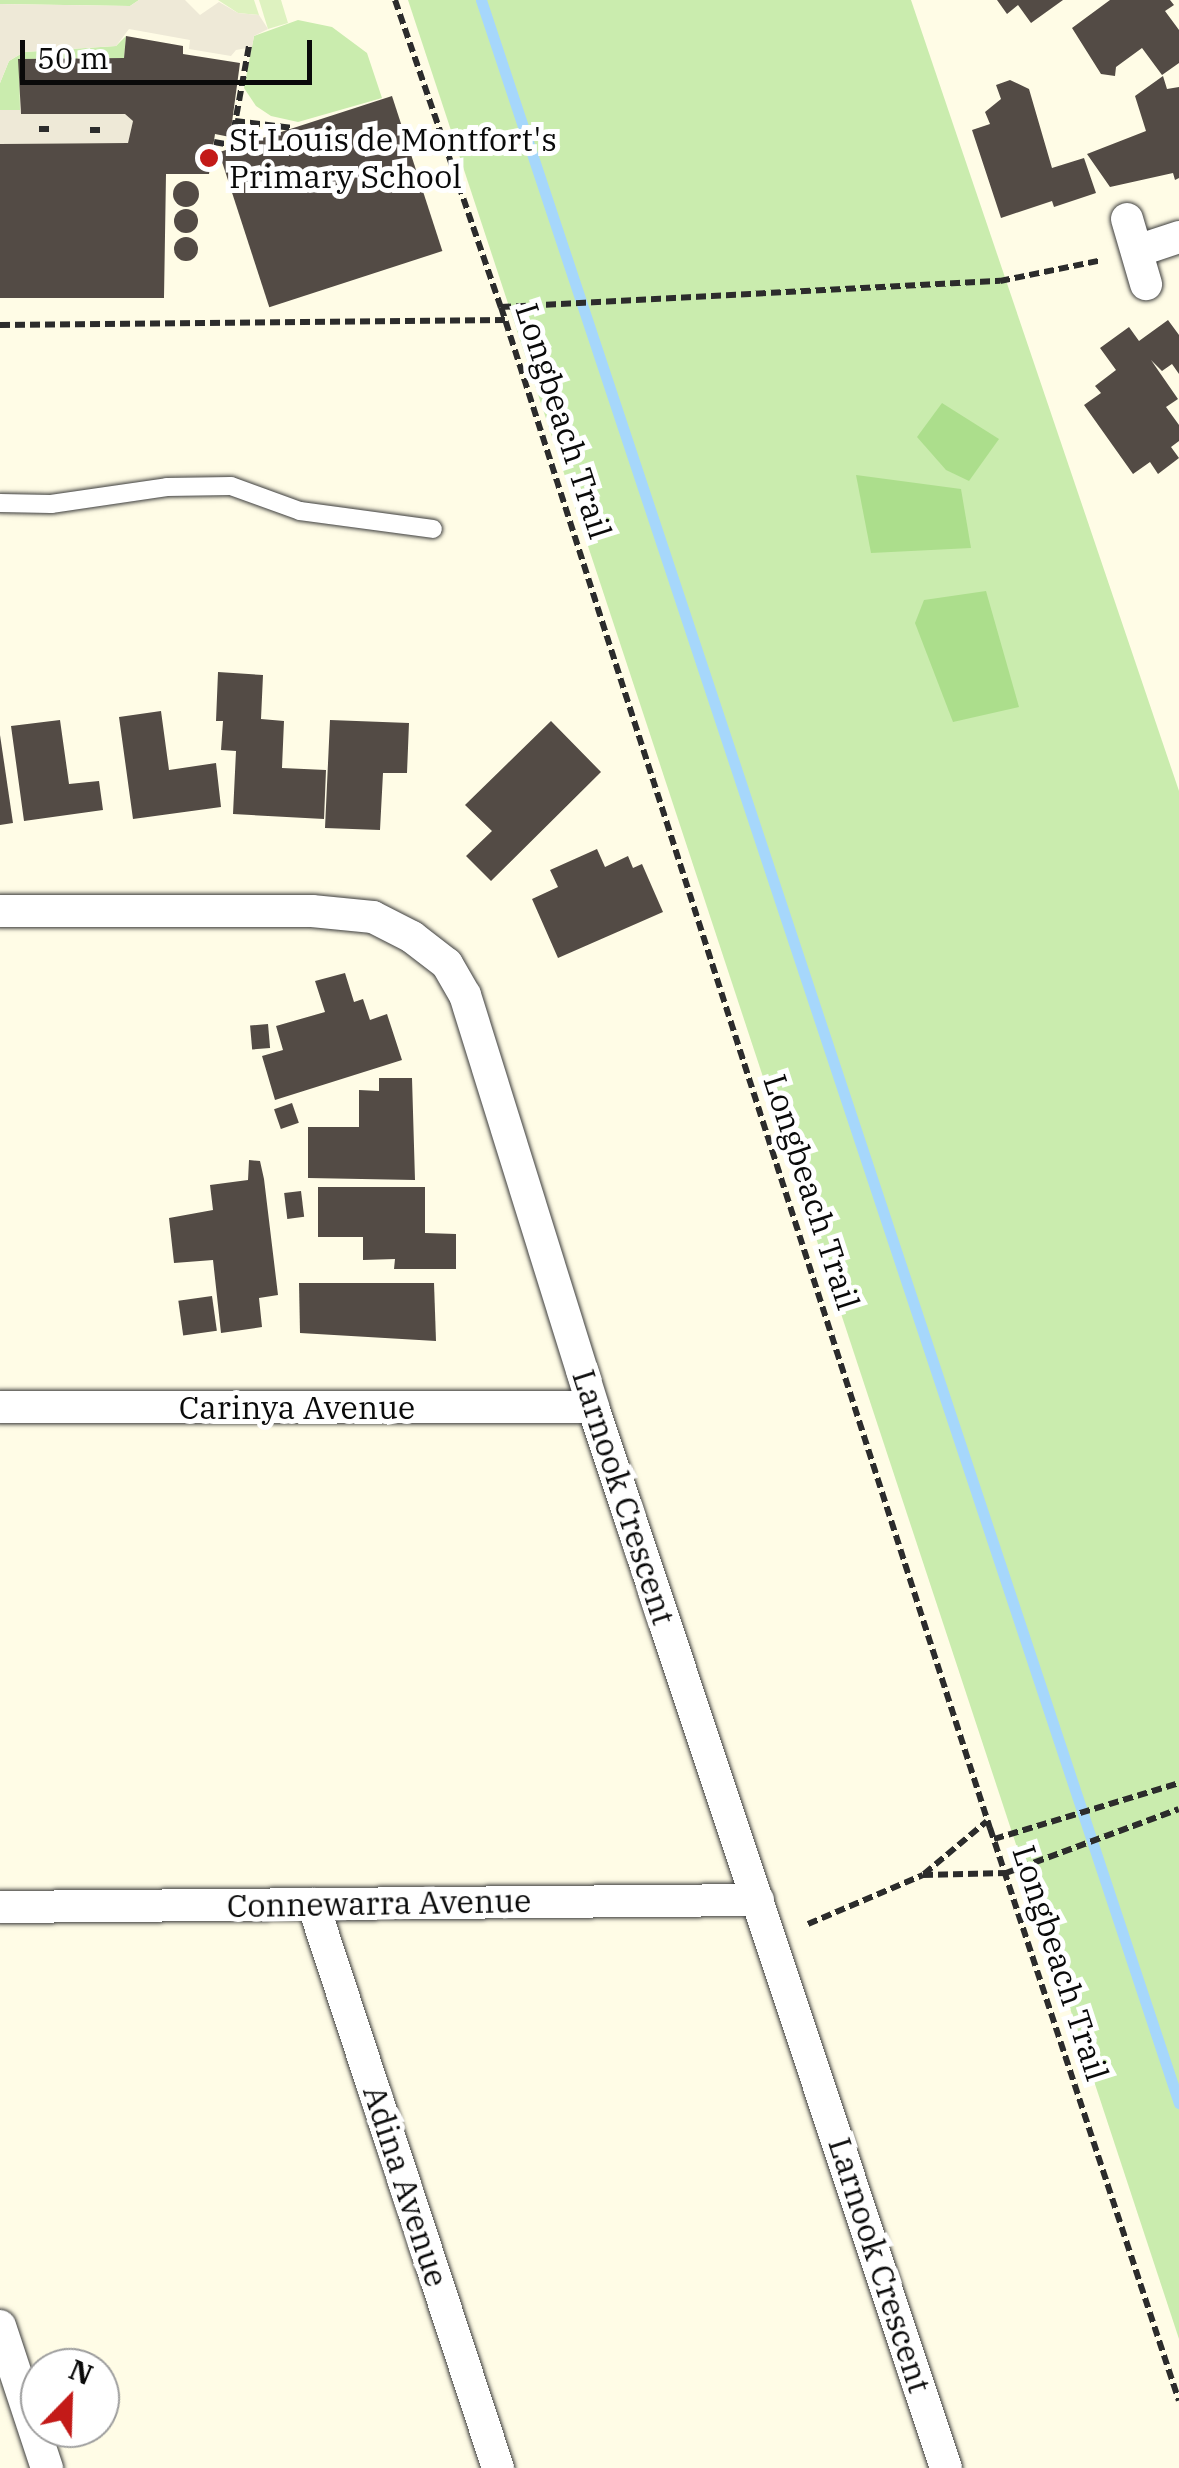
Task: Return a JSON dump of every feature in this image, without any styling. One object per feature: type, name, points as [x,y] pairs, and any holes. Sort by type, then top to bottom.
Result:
[{"type":"street","points":[[1127,219],[1146,284]]},
{"type":"street","points":[[1137,251],[1179,237]]},
{"type":"street","name":"Larnook Crescent","points":[[0,911],[312,911],[357,916],[373,918],[412,937],[447,964],[464,995],[593,1407],[946,2468]]},
{"type":"street","name":"Carinya Avenue","points":[[0,1407],[593,1407]]},
{"type":"street","name":"Connewarra Avenue","points":[[0,1907],[758,1900]]},
{"type":"street","name":"Adina Avenue","points":[[314,1904],[498,2468]]},
{"type":"street","points":[[0,2326],[47,2468]]},
{"type":"lane","points":[[0,504],[51,504],[167,488],[231,486],[253,490],[300,512],[432,529]]},
{"type":"path","name":"Longbeach Trail","points":[[395,0],[501,307],[1179,2401]]},
{"type":"path","points":[[214,142],[231,146],[249,46]]},
{"type":"path","points":[[235,122],[293,128]]},
{"type":"path","points":[[39,129],[49,129]]},
{"type":"path","points":[[90,130],[100,130]]},
{"type":"path","points":[[501,307],[1000,282],[1137,251]]},
{"type":"path","points":[[0,325],[505,320]]},
{"type":"path","points":[[994,1839],[1179,1782]]},
{"type":"path","points":[[923,1874],[1006,1872],[1179,1809]]},
{"type":"path","points":[[808,1924],[923,1874],[988,1820]]},
{"type":"green space","points":[[0,0],[139,0],[130,6],[0,4]]},
{"type":"green space","points":[[218,0],[254,0],[259,15],[238,13]]},
{"type":"green space","points":[[259,0],[281,0],[288,23],[268,29]]},
{"type":"green space","points":[[408,0],[911,0],[1179,791],[1179,2339]]},
{"type":"green space","points":[[298,20],[332,27],[367,53],[382,98],[298,122],[271,116],[256,106],[244,88],[254,36]]},
{"type":"green space","points":[[126,36],[124,58],[19,59],[20,110],[0,110],[0,83],[9,61],[24,52],[116,46]]},
{"type":"green space","points":[[942,403],[999,439],[969,481],[946,470],[917,437]]},
{"type":"green space","points":[[856,475],[961,489],[971,548],[871,553]]},
{"type":"green space","points":[[986,591],[1019,707],[953,722],[915,623],[924,600]]},
{"type":"shaded area","points":[[139,0],[185,0],[200,15],[219,2],[238,13],[259,15],[268,29],[254,36],[252,47],[236,50],[231,56],[189,49],[190,40],[129,29],[116,46],[24,52],[9,61],[0,83],[0,4],[130,6]]},
{"type":"shaded area","points":[[0,110],[20,110],[21,114],[125,114],[133,121],[128,143],[0,144]]},
{"type":"building","points":[[997,0],[1063,0],[1031,23],[1018,5],[1007,14]]},
{"type":"building","points":[[1110,0],[1170,0],[1174,5],[1165,11],[1179,30],[1179,63],[1162,75],[1142,48],[1116,67],[1115,76],[1101,74],[1072,28]]},
{"type":"building","points":[[126,36],[183,46],[183,54],[240,63],[230,137],[215,134],[209,174],[166,174],[164,298],[0,298],[0,144],[128,143],[133,121],[125,114],[21,114],[18,59],[124,58]]},
{"type":"building","points":[[1163,76],[1167,89],[1179,87],[1179,178],[1175,180],[1173,173],[1110,187],[1087,154],[1146,131],[1135,96]]},
{"type":"building","points":[[1010,80],[1029,89],[1052,168],[1084,158],[1096,193],[1054,207],[1052,201],[1001,218],[972,130],[990,124],[985,112],[1001,99],[996,85]]},
{"type":"building","points":[[392,96],[442,251],[269,307],[219,152]]},
{"type":"building","points":[[186,181],[195,185],[199,194],[195,203],[186,207],[177,203],[173,194],[177,185]]},
{"type":"building","points":[[186,209],[195,212],[195,230],[186,233],[177,230],[174,221],[177,212]]},
{"type":"building","points":[[186,237],[195,240],[195,258],[186,261],[177,258],[174,249],[177,240]]},
{"type":"building","points":[[1168,320],[1179,335],[1179,374],[1172,364],[1162,371],[1151,360],[1178,399],[1166,407],[1179,425],[1179,441],[1171,447],[1179,458],[1158,474],[1150,462],[1133,474],[1084,405],[1101,393],[1095,386],[1116,370],[1100,348],[1129,327],[1139,341]]},
{"type":"building","points":[[218,672],[263,675],[261,719],[284,721],[282,768],[326,770],[324,819],[233,814],[236,751],[221,750],[223,721],[216,721]]},
{"type":"building","points":[[161,711],[169,770],[216,763],[221,807],[133,819],[119,717]]},
{"type":"building","points":[[60,720],[69,784],[99,781],[103,810],[24,821],[11,726]]},
{"type":"building","points":[[330,720],[409,723],[407,773],[383,773],[380,830],[325,828]]},
{"type":"building","points":[[551,721],[601,772],[491,881],[466,856],[492,831],[465,805]]},
{"type":"building","points":[[0,735],[13,823],[0,825]]},
{"type":"building","points":[[597,849],[605,867],[628,856],[633,868],[642,864],[663,912],[558,958],[532,899],[558,887],[550,870]]},
{"type":"building","points":[[345,973],[354,1002],[363,999],[370,1020],[387,1014],[402,1060],[275,1100],[262,1056],[283,1050],[276,1026],[325,1012],[315,981]]},
{"type":"building","points":[[268,1024],[270,1048],[252,1049],[250,1026]]},
{"type":"building","points":[[379,1078],[412,1078],[415,1180],[308,1178],[308,1127],[359,1127],[359,1090],[379,1091]]},
{"type":"building","points":[[292,1103],[299,1123],[281,1129],[274,1109]]},
{"type":"building","points":[[249,1160],[260,1161],[264,1179],[278,1295],[259,1298],[262,1327],[221,1333],[213,1260],[174,1263],[169,1218],[213,1210],[210,1185],[248,1180]]},
{"type":"building","points":[[318,1187],[425,1187],[425,1233],[456,1234],[456,1269],[394,1269],[395,1259],[363,1260],[363,1237],[318,1237]]},
{"type":"building","points":[[301,1191],[304,1217],[287,1219],[284,1193]]},
{"type":"building","points":[[299,1283],[434,1283],[436,1341],[300,1333]]},
{"type":"building","points":[[212,1296],[217,1331],[183,1335],[178,1301]]},
{"type":"waterway","points":[[481,0],[1179,2103]]},
{"type":"place","name":"St Louis de Montfort's Primary School","points":[[209,158]]}]
